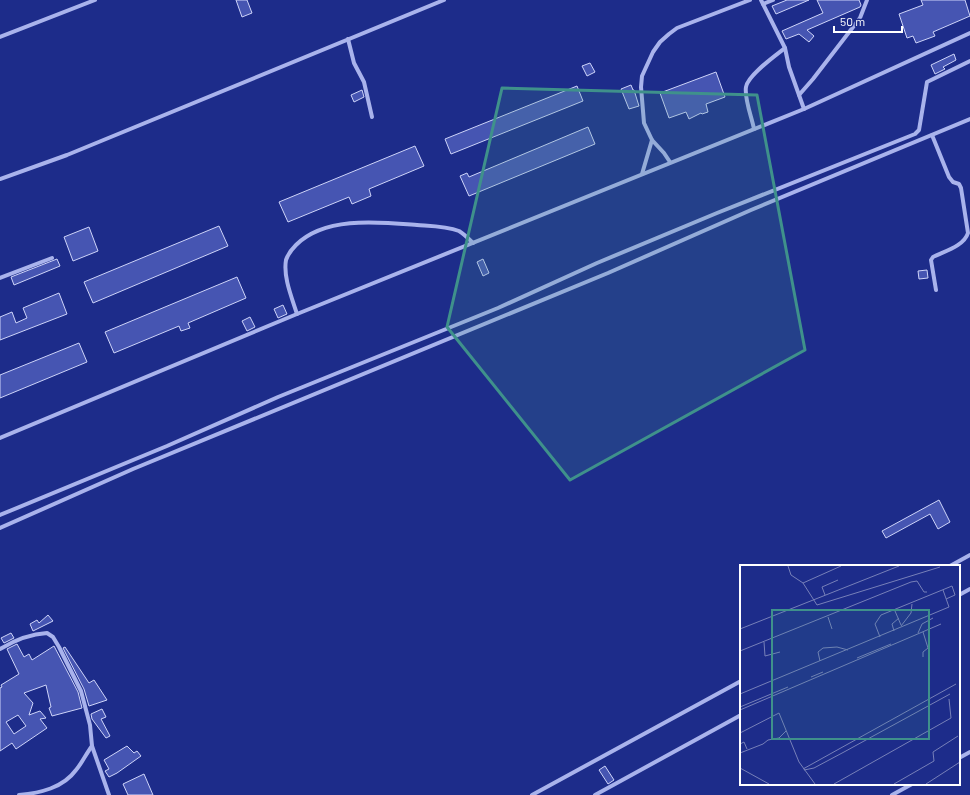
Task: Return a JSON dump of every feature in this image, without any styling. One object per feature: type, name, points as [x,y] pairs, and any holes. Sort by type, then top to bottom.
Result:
[{"type":"street","points":[[0,37],[95,0]]},
{"type":"street","points":[[0,179],[67,155],[444,0]]},
{"type":"street","points":[[670,162],[652,140],[644,123],[640,87],[642,76],[653,52],[660,42],[677,28],[750,0]]},
{"type":"street","points":[[773,0],[762,2],[785,48],[789,67],[804,109]]},
{"type":"street","points":[[799,95],[814,79],[860,18],[867,0]]},
{"type":"street","points":[[0,438],[297,314],[804,109],[970,33]]},
{"type":"street","points":[[348,39],[354,63],[364,82],[372,117]]},
{"type":"street","points":[[754,129],[745,92],[746,86],[752,74],[785,48]]},
{"type":"street","points":[[0,514],[167,446],[278,397],[498,308],[604,260],[724,210],[915,134],[919,130],[927,82],[970,61]]},
{"type":"street","points":[[0,528],[133,469],[608,273],[751,210],[970,119]]},
{"type":"street","points":[[932,135],[949,177],[953,182],[959,184],[961,188],[968,233],[967,238],[934,257],[932,260],[936,290]]},
{"type":"street","points":[[642,174],[652,140]]},
{"type":"street","points":[[297,314],[286,271],[286,260],[291,250],[300,241],[316,231],[354,223],[404,224],[448,228],[460,232],[473,243]]},
{"type":"street","points":[[0,278],[52,258]]},
{"type":"street","points":[[952,565],[970,555]]},
{"type":"street","points":[[960,594],[970,589]]},
{"type":"street","points":[[0,649],[12,642],[36,634],[47,633],[53,637],[81,691],[90,725],[92,746],[109,795]]},
{"type":"street","points":[[532,795],[740,682]]},
{"type":"street","points":[[594,795],[740,716]]},
{"type":"street","points":[[19,795],[44,792],[68,779],[76,771],[92,746]]},
{"type":"street","points":[[960,757],[970,752]]},
{"type":"street","points":[[892,795],[910,785]]},
{"type":"highlighted area","points":[[502,88],[757,95],[805,350],[570,480],[447,327]]},
{"type":"building","points":[[236,0],[247,0],[252,13],[242,17]]},
{"type":"building","points":[[787,0],[809,0],[776,14],[772,6]]},
{"type":"building","points":[[817,0],[859,0],[861,5],[860,7],[807,30],[814,36],[809,42],[799,34],[786,39],[782,31],[823,13]]},
{"type":"building","points":[[921,0],[965,0],[970,16],[933,32],[935,36],[916,43],[913,36],[907,38],[899,14],[923,5]]},
{"type":"building","points":[[954,54],[956,60],[943,67],[945,69],[935,74],[931,65]]},
{"type":"building","points":[[590,63],[595,72],[587,76],[582,66]]},
{"type":"building","points":[[716,72],[725,97],[706,104],[708,112],[701,113],[689,119],[686,112],[669,118],[660,93]]},
{"type":"building","points":[[631,85],[639,106],[629,109],[621,89]]},
{"type":"building","points":[[577,86],[583,101],[451,154],[445,139]]},
{"type":"building","points":[[362,90],[364,97],[354,102],[351,95]]},
{"type":"building","points":[[588,127],[595,144],[469,196],[460,176],[467,173],[469,177]]},
{"type":"building","points":[[415,146],[424,166],[369,189],[371,196],[352,204],[349,197],[288,222],[279,202]]},
{"type":"building","points":[[219,226],[228,246],[93,303],[84,282]]},
{"type":"building","points":[[89,227],[98,251],[73,261],[64,237]]},
{"type":"building","points":[[57,259],[60,266],[14,285],[11,277]]},
{"type":"building","points":[[483,259],[489,273],[483,276],[477,262]]},
{"type":"building","points":[[927,270],[928,278],[919,279],[918,271]]},
{"type":"building","points":[[237,277],[246,298],[188,323],[190,328],[181,331],[179,326],[114,353],[105,332]]},
{"type":"building","points":[[59,293],[67,314],[0,340],[0,317],[12,312],[16,323],[27,318],[23,308]]},
{"type":"building","points":[[283,305],[287,314],[278,318],[274,309]]},
{"type":"building","points":[[250,317],[255,327],[247,331],[242,321]]},
{"type":"building","points":[[79,343],[87,362],[0,398],[0,375]]},
{"type":"building","points":[[939,500],[950,522],[938,529],[930,514],[886,538],[882,531]]},
{"type":"building","points":[[48,615],[53,621],[33,631],[30,624],[37,620],[39,623]]},
{"type":"building","points":[[11,633],[14,638],[4,643],[1,638]]},
{"type":"building","points":[[17,644],[24,657],[29,654],[32,660],[54,646],[78,692],[82,708],[52,716],[49,708],[51,707],[46,685],[24,693],[33,703],[29,715],[40,711],[46,718],[40,719],[47,728],[16,749],[12,743],[0,751],[0,688],[2,687],[1,685],[19,674],[7,649]],"holes":[[[18,715],[26,726],[14,734],[6,722]]]},
{"type":"building","points":[[65,647],[89,683],[94,680],[107,700],[89,706],[84,689],[63,648]]},
{"type":"building","points":[[102,709],[106,717],[101,719],[110,736],[106,738],[92,719],[91,714]]},
{"type":"building","points":[[127,746],[134,753],[137,751],[141,756],[109,777],[105,771],[109,769],[104,760]]},
{"type":"building","points":[[605,766],[614,780],[608,784],[599,770]]},
{"type":"building","points":[[144,774],[153,795],[128,795],[123,784]]}]
